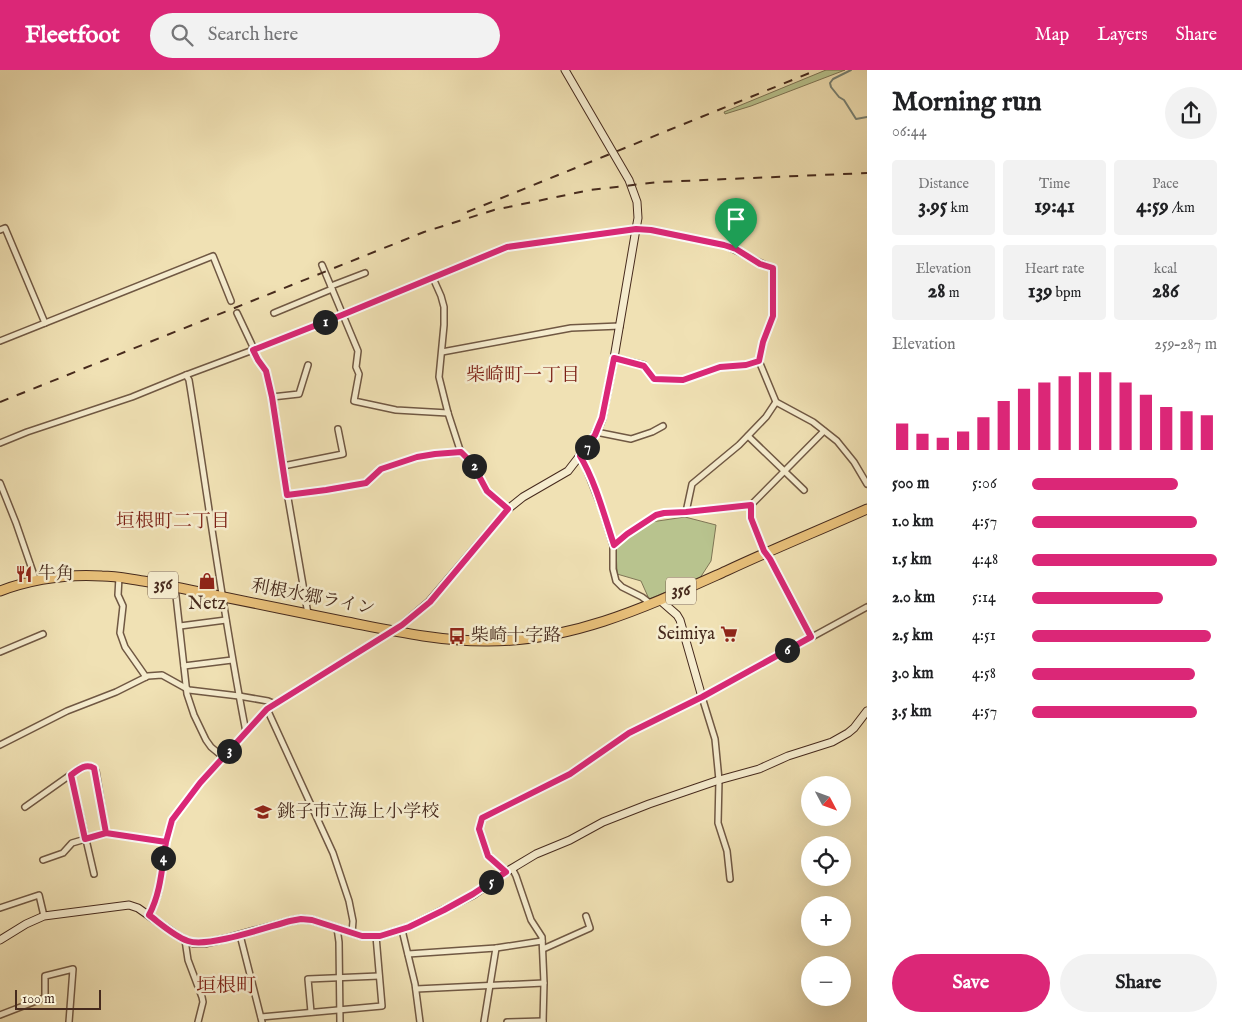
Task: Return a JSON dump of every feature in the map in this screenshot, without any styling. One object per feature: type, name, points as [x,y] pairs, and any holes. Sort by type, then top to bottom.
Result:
[{"type":"highway","name":"利根水郷ライン","points":[[0,590],[15,585],[60,577],[119,577],[393,631],[454,640],[487,642],[513,640],[569,632],[606,621],[660,601],[867,509]]},
{"type":"street","points":[[149,915],[158,894],[166,842],[172,820],[200,783],[267,709],[393,631],[430,602],[508,509],[523,497],[564,474],[580,456],[596,432],[602,418],[614,358],[638,218],[636,202],[629,180],[565,70]]},
{"type":"street","points":[[0,230],[5,228],[45,323]]},
{"type":"street","points":[[0,443],[26,432],[132,397],[342,315],[507,247],[636,229],[651,230],[724,245],[736,249],[760,264],[773,268],[773,316],[763,342],[759,361],[776,402],[813,422],[837,441],[854,462],[867,484]]},
{"type":"street","points":[[0,341],[213,256],[231,300]]},
{"type":"street","points":[[322,265],[358,351],[356,367],[359,374],[354,401],[396,410],[448,413]]},
{"type":"street","points":[[274,313],[365,273]]},
{"type":"street","points":[[434,278],[444,307],[439,377],[448,413],[461,452],[472,463],[487,491],[508,509]]},
{"type":"street","points":[[237,313],[253,350],[266,371],[308,614]]},
{"type":"street","points":[[442,352],[571,328],[620,326]]},
{"type":"street","points":[[614,358],[644,366],[654,379],[660,380],[683,380],[720,367],[746,365],[759,361]]},
{"type":"street","points":[[272,397],[299,394],[308,364]]},
{"type":"street","points":[[186,375],[205,476],[232,660],[246,732]]},
{"type":"street","points":[[686,512],[692,484],[748,436],[766,417],[776,402]]},
{"type":"street","points":[[596,432],[632,439],[663,426]]},
{"type":"street","points":[[283,466],[343,454],[338,429]]},
{"type":"street","points":[[614,545],[656,515],[751,505],[824,431]]},
{"type":"street","points":[[748,436],[804,490]]},
{"type":"street","points":[[287,495],[366,483],[381,469],[417,457],[461,452]]},
{"type":"street","points":[[580,456],[592,481],[614,545],[613,569],[616,581],[622,587],[651,604]]},
{"type":"street","points":[[0,483],[2,495],[16,523],[36,581]]},
{"type":"street","points":[[751,505],[751,518],[764,551],[811,637]]},
{"type":"street","points":[[119,577],[118,595],[124,606],[120,633],[125,647],[146,677]]},
{"type":"street","points":[[175,587],[186,688],[194,715],[206,740],[223,757]]},
{"type":"street","points":[[660,601],[677,615],[680,620],[715,739],[719,780],[718,823],[727,851],[730,878]]},
{"type":"street","points":[[507,1022],[543,1022],[542,936],[531,920],[516,876],[488,856],[479,829],[482,818],[570,774],[629,733],[702,697],[867,607]]},
{"type":"street","points":[[180,626],[226,620]]},
{"type":"street","points":[[0,652],[43,634]]},
{"type":"street","points":[[184,666],[232,660]]},
{"type":"street","points":[[0,745],[67,710],[116,692],[154,675],[162,675],[186,688],[268,701],[275,704]]},
{"type":"street","points":[[267,709],[333,853],[350,901],[353,921],[352,933]]},
{"type":"street","points":[[0,940],[26,924],[44,916],[129,905],[138,908],[185,940],[193,943],[206,943],[301,919],[312,920],[362,936],[380,936],[415,924],[473,894],[536,854],[570,840],[603,822],[649,804],[719,780],[759,769],[788,756],[832,742],[848,733],[866,713]]},
{"type":"street","points":[[25,807],[80,768],[92,767],[94,768],[106,833]]},
{"type":"street","points":[[71,775],[94,874]]},
{"type":"street","points":[[43,860],[63,853],[72,843],[106,833],[166,842]]},
{"type":"street","points":[[0,908],[39,895],[44,916]]},
{"type":"street","points":[[543,949],[590,928],[586,916]]},
{"type":"street","points":[[337,928],[339,942],[340,1022]]},
{"type":"street","points":[[402,930],[416,989],[420,1022]]},
{"type":"street","points":[[240,935],[261,1019],[310,1012],[382,1006],[376,936]]},
{"type":"street","points":[[185,940],[188,960],[203,1002],[198,1022]]},
{"type":"street","points":[[408,954],[496,948],[542,941]]},
{"type":"street","points":[[484,1022],[496,948]]},
{"type":"street","points":[[0,1015],[44,998],[46,995],[45,976],[73,969],[69,1022]]},
{"type":"street","points":[[310,1012],[308,979],[379,976]]},
{"type":"street","points":[[416,989],[544,983]]},
{"type":"green space","points":[[826,70],[845,70],[751,106],[725,114],[724,112]]},
{"type":"green space","points":[[685,517],[716,525],[711,561],[700,578],[649,599],[641,581],[617,574],[616,547],[651,522]]},
{"type":"waterway","points":[[851,70],[833,79],[830,83],[831,87],[844,100],[856,119],[867,117]]},
{"type":"railway","points":[[467,212],[817,70]]},
{"type":"railway","points":[[0,402],[424,232],[494,210],[590,190],[659,182],[867,173]]},
{"type":"place","name":"牛角","points":[[24,574]]},
{"type":"place","name":"Netz","points":[[207,581]]},
{"type":"place","name":"Seimiya","points":[[729,634]]},
{"type":"place","name":"柴崎十字路","points":[[457,636]]},
{"type":"place","name":"銚子市立海上小学校","points":[[263,812]]},
{"type":"district","name":"柴崎町一丁目","points":[[523,376]]},
{"type":"district","name":"垣根町二丁目","points":[[173,522]]},
{"type":"district","name":"垣根町","points":[[226,986]]},
{"type":"route","points":[[736,249],[651,230],[636,229],[507,247],[253,350],[266,371],[272,397],[287,495],[366,483],[381,469],[417,457],[461,452],[472,463],[487,491],[508,509],[430,602],[398,629],[267,709],[200,783],[172,820],[166,842],[106,833],[96,771],[94,768],[86,766],[71,775],[85,839],[106,833],[166,842],[158,894],[149,915],[178,936],[193,943],[206,943],[301,919],[323,923],[362,936],[380,936],[409,927],[473,894],[506,872],[488,856],[479,829],[482,818],[570,774],[629,733],[702,697],[811,637],[764,551],[751,518],[751,505],[656,515],[614,545],[592,481],[580,456],[595,435],[602,418],[614,358],[644,366],[654,379],[660,380],[683,380],[720,367],[746,365],[759,361],[763,342],[773,316],[773,268],[760,264],[736,249]]}]
